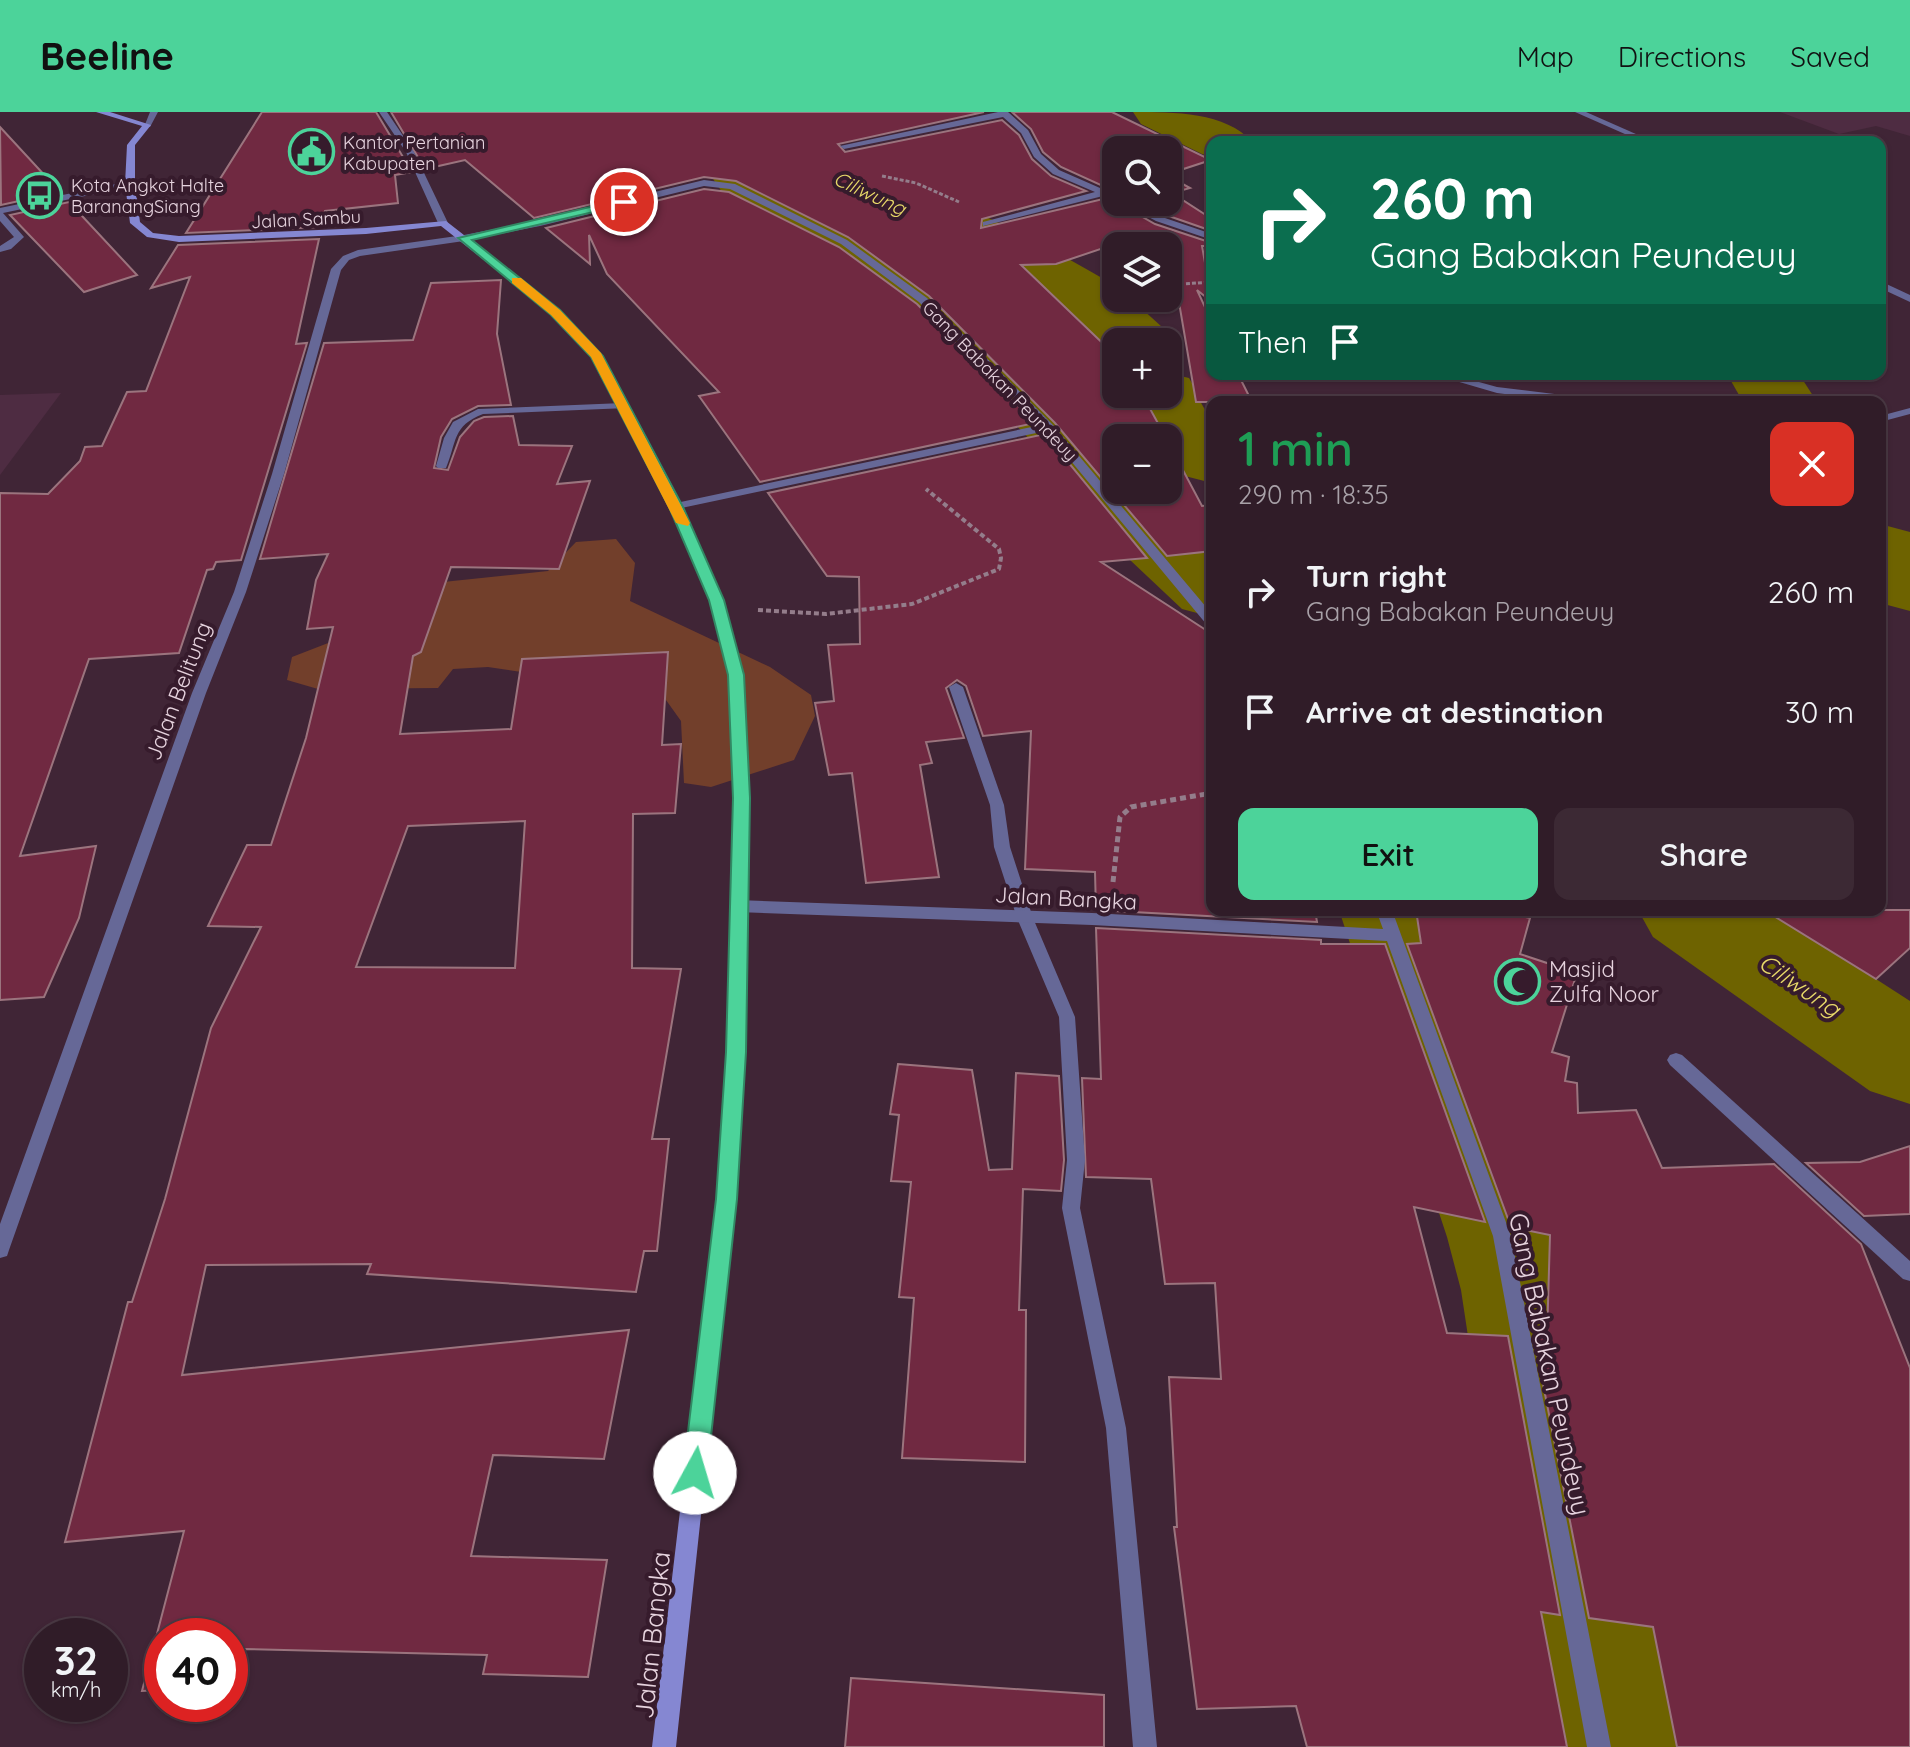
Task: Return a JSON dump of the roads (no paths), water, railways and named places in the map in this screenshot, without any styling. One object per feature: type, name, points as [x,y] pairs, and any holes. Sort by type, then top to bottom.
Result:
[{"type":"street","points":[[100,112],[147,125],[154,112]]},
{"type":"street","points":[[383,112],[410,152],[443,223]]},
{"type":"street","points":[[1579,112],[1636,136]]},
{"type":"street","points":[[844,146],[1003,113],[1025,132],[1037,155],[1056,172],[1102,193]]},
{"type":"street","name":"Jalan Sambu","points":[[147,125],[131,145],[130,184],[135,223],[150,235],[179,239],[366,231],[443,223]]},
{"type":"street","name":"Gang Babakan Peundeuy","points":[[464,238],[704,183],[732,186],[844,242],[923,300],[1049,427],[1206,615]]},
{"type":"street","points":[[0,249],[8,247],[19,237],[0,213],[130,184]]},
{"type":"street","points":[[986,224],[1102,193]]},
{"type":"street","points":[[1153,216],[1206,235]]},
{"type":"street","name":"Jalan Bangka","points":[[443,223],[556,312],[597,356],[676,507],[717,600],[736,675],[741,798],[736,1052],[726,1199],[664,1747]]},
{"type":"street","name":"Jalan Belitung","points":[[0,1250],[194,707],[240,592],[278,474],[336,269],[346,258],[358,253],[464,238]]},
{"type":"street","points":[[1886,287],[1910,299]]},
{"type":"street","points":[[1460,380],[1497,390],[1546,396]]},
{"type":"street","points":[[442,466],[453,426],[465,416],[482,411],[623,406]]},
{"type":"street","points":[[1886,417],[1910,411]]},
{"type":"street","points":[[676,507],[1049,427]]},
{"type":"street","points":[[956,687],[997,805],[1002,847],[1025,918],[1067,1017],[1076,1160],[1071,1208],[1116,1428],[1145,1747]]},
{"type":"street","name":"Jalan Bangka","points":[[737,906],[1393,935]]},
{"type":"street","name":"Gang Babakan Peundeuy","points":[[1386,916],[1502,1236],[1599,1747]]},
{"type":"street","points":[[1676,1060],[1910,1273]]},
{"type":"waterway","name":"Ciliwung","points":[[1161,112],[1211,136]]},
{"type":"waterway","points":[[742,160],[737,170],[756,190],[858,247],[957,324],[1105,473],[1123,510],[1206,586]]},
{"type":"waterway","name":"Ciliwung","points":[[899,205],[1017,256],[1093,301],[1122,328]]},
{"type":"waterway","name":"Ciliwung","points":[[1767,380],[1776,396]]},
{"type":"waterway","name":"Ciliwung","points":[[1165,408],[1166,415],[1206,454]]},
{"type":"waterway","name":"Ciliwung","points":[[1886,556],[1910,585]]},
{"type":"waterway","points":[[1393,916],[1509,1237],[1525,1290],[1608,1747]]},
{"type":"waterway","name":"Ciliwung","points":[[1699,916],[1910,1059]]},
{"type":"place","name":"Kantor Pertanian Kabupaten","points":[[312,152]]},
{"type":"place","name":"Kota Angkot Halte BaranangSiang","points":[[40,195]]},
{"type":"place","name":"Masjid Zulfa Noor","points":[[1518,982]]}]
